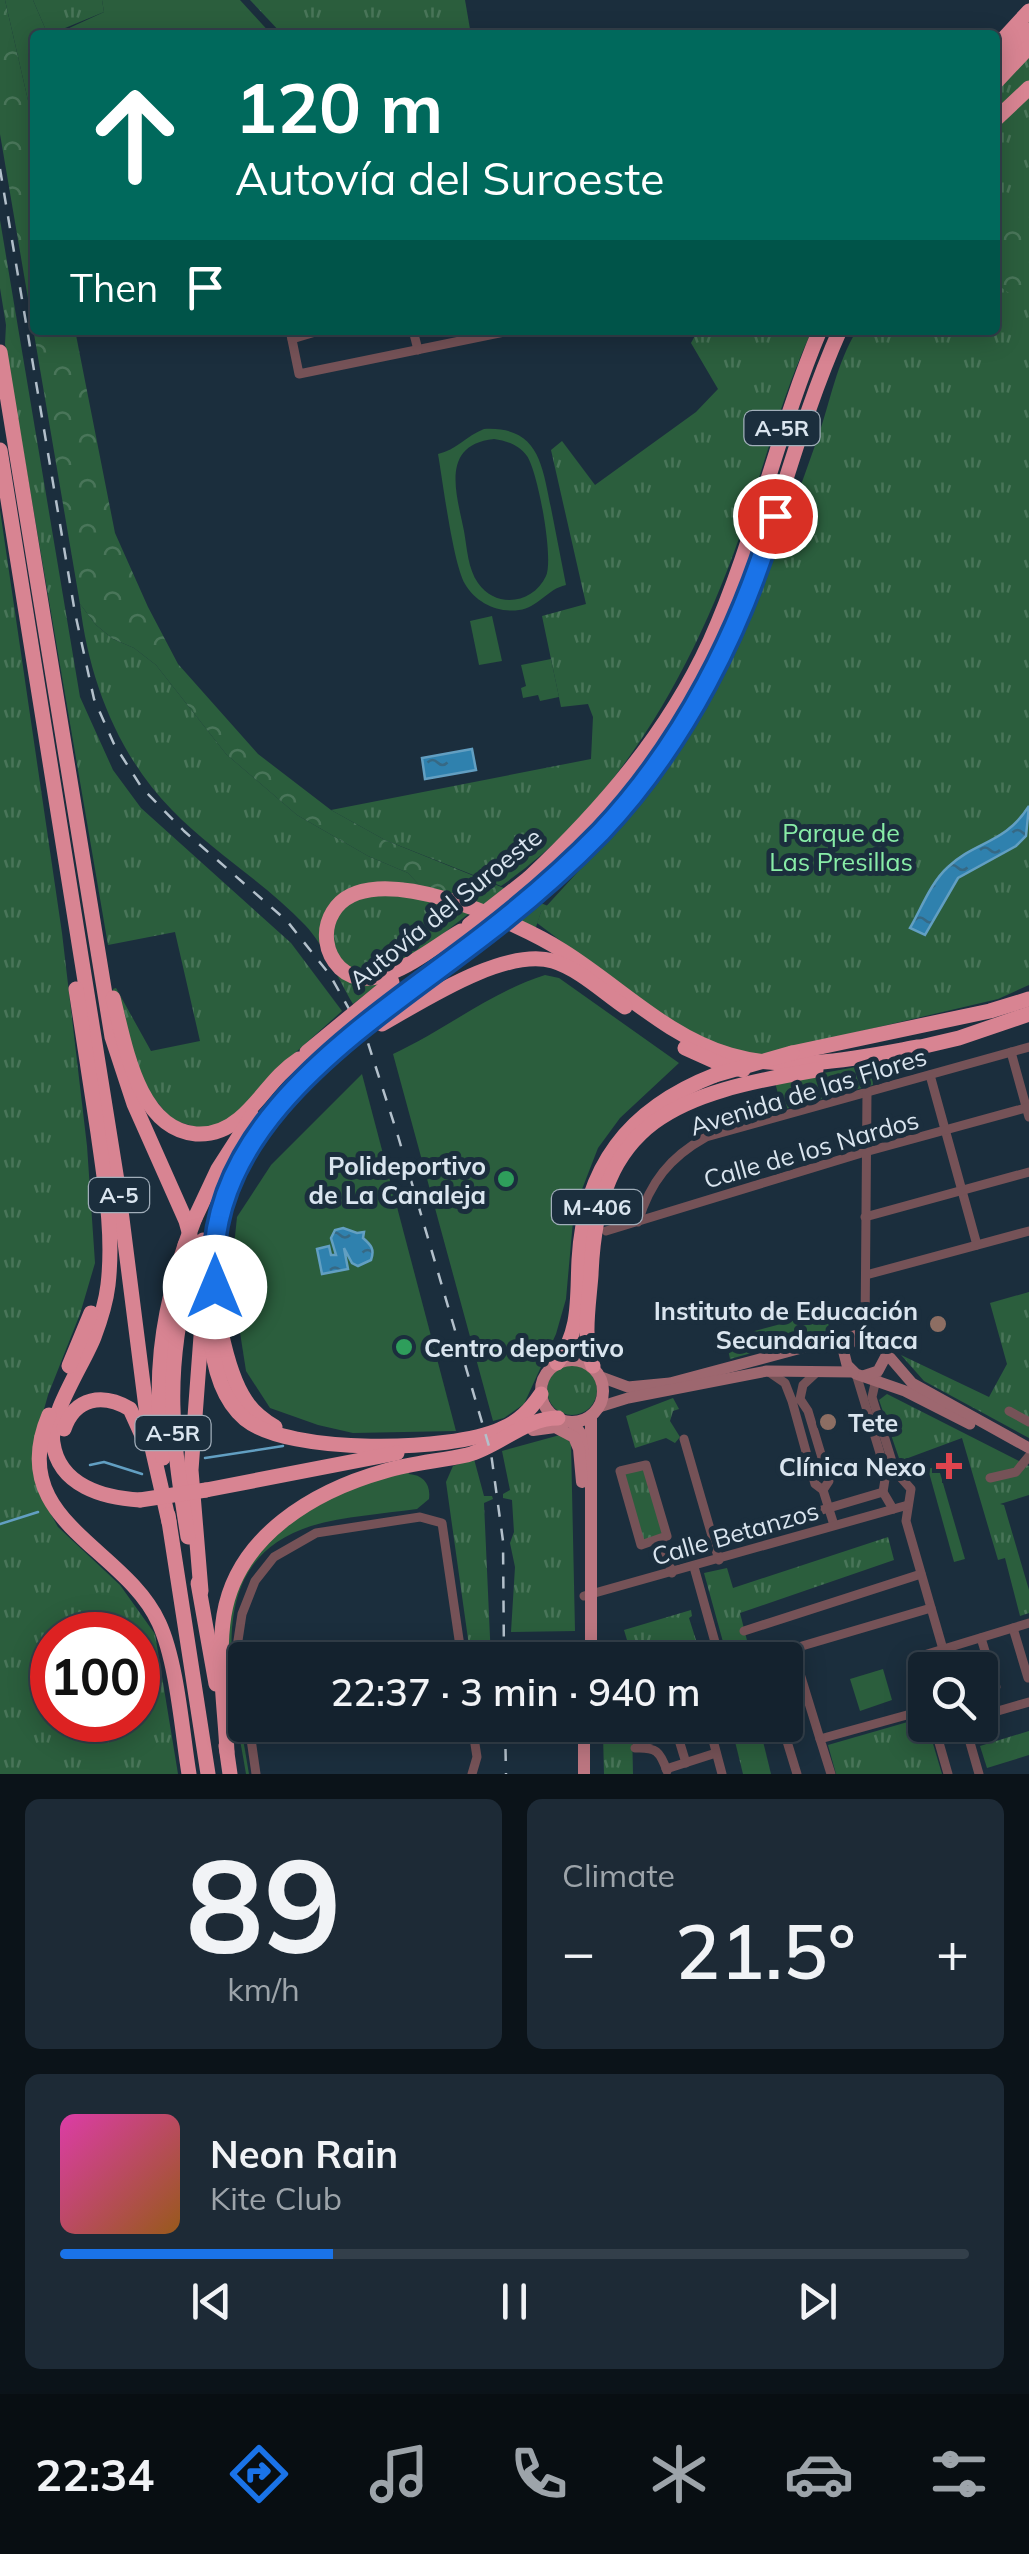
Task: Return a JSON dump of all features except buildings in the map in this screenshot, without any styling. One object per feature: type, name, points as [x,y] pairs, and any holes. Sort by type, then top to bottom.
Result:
[{"type":"highway","points":[[1000,43],[1029,11]]},
{"type":"highway","points":[[1000,59],[1029,30]]},
{"type":"highway","points":[[1000,78],[1029,47]]},
{"type":"highway","points":[[1000,115],[1029,88]]},
{"type":"highway","name":"Autovía del Suroeste","points":[[208,1774],[169,1522],[159,1421],[158,1367],[169,1293],[195,1218],[242,1129],[305,1061],[392,982],[529,878],[592,817],[655,737],[710,640],[752,530],[797,384],[818,335]]},
{"type":"highway","name":"Autovía del Suroeste","points":[[201,1591],[191,1559],[171,1420],[173,1358],[203,1240],[238,1165],[284,1100],[305,1061],[400,998],[544,888],[603,830],[664,752],[725,649],[764,552],[797,441],[839,335]]},
{"type":"highway","name":"Autovía del Suroeste","points":[[0,352],[112,1037],[134,1104],[186,1220],[195,1274],[202,1336],[192,1470],[201,1591],[230,1774]]},
{"type":"highway","name":"Autovía del Suroeste","points":[[0,450],[115,1168],[155,1467],[169,1522]]},
{"type":"highway","points":[[42,721],[45,770],[110,1222],[107,1290],[94,1337],[52,1432],[52,1444],[69,1476],[96,1493],[113,1498],[140,1500],[206,1490],[489,1434],[514,1423],[541,1394]]},
{"type":"highway","points":[[465,928],[397,970],[376,978],[360,978],[338,966],[326,935],[331,914],[348,896],[394,888],[456,902],[522,929],[562,950],[675,1031],[733,1056],[819,1062],[918,1047]]},
{"type":"highway","points":[[93,924],[136,1076],[152,1107],[175,1128],[202,1134],[228,1126],[248,1110],[285,1068],[382,1024],[465,978],[506,964],[533,960],[552,961],[572,970],[702,1057],[753,1072],[796,1073]]},
{"type":"highway","name":"M-406","points":[[557,1363],[568,1349],[575,1328],[583,1218],[599,1170],[621,1138],[650,1111],[715,1074],[792,1052],[990,1011],[1029,998]]},
{"type":"highway","name":"M-406","points":[[597,1371],[588,1345],[594,1220],[607,1181],[621,1156],[660,1118],[693,1100],[959,1038],[1029,1014]]},
{"type":"highway","points":[[238,1165],[215,1238],[212,1262],[231,1364],[245,1400],[260,1416],[286,1433],[316,1444]]},
{"type":"highway","points":[[110,1222],[102,1280],[40,1436],[39,1465],[48,1498],[60,1516],[139,1593],[160,1623],[177,1690],[186,1774]]},
{"type":"highway","points":[[195,1274],[219,1379],[232,1405],[254,1426],[316,1444],[380,1446],[469,1438]]},
{"type":"highway","points":[[75,1378],[80,1387],[130,1410],[155,1467]]},
{"type":"highway","points":[[62,1462],[61,1440],[72,1411],[81,1404],[106,1400]]},
{"type":"highway","points":[[227,1752],[224,1619],[234,1582],[255,1548],[284,1520],[322,1494],[347,1483],[470,1454],[534,1422],[565,1420]]},
{"type":"highway","points":[[298,1474],[493,1444]]},
{"type":"main road","points":[[587,1596],[595,1412],[604,1389],[597,1371],[572,1359],[557,1363],[544,1377],[541,1394],[544,1404],[582,1440],[588,1642]]},
{"type":"main road","points":[[565,1420],[595,1412]]},
{"type":"main road","points":[[493,1444],[508,1443],[542,1427],[561,1428],[577,1442],[582,1484]]},
{"type":"main road","points":[[584,1742],[584,1774]]},
{"type":"main road","points":[[592,1742],[592,1774]]},
{"type":"street","points":[[291,335],[299,374],[489,335]]},
{"type":"street","points":[[414,335],[418,350]]},
{"type":"street","name":"Avenida de las Flores","points":[[638,1222],[651,1186],[680,1151],[706,1137],[1029,1048]]},
{"type":"street","points":[[1011,1052],[1028,1111]]},
{"type":"street","points":[[930,1075],[977,1245]]},
{"type":"street","points":[[868,1091],[866,1275],[860,1335],[844,1353],[847,1365],[1029,1454]]},
{"type":"street","name":"Calle de los Nardos","points":[[606,1231],[865,1152],[1028,1111]]},
{"type":"street","points":[[866,1217],[1029,1172]]},
{"type":"street","points":[[866,1275],[1029,1231]]},
{"type":"street","points":[[597,1371],[628,1387],[670,1383],[860,1335],[880,1340],[887,1354],[922,1389],[1029,1454]]},
{"type":"street","points":[[595,1412],[628,1398],[767,1371],[865,1375],[887,1354]]},
{"type":"street","points":[[767,1371],[785,1383],[798,1410],[815,1484],[823,1490],[834,1525]]},
{"type":"street","points":[[798,1410],[800,1391],[817,1372]]},
{"type":"street","points":[[865,1375],[900,1479],[910,1488],[906,1521],[944,1652]]},
{"type":"street","points":[[865,1375],[885,1487],[891,1508],[906,1521]]},
{"type":"street","points":[[874,1402],[890,1386]]},
{"type":"street","points":[[1010,1410],[1029,1422]]},
{"type":"street","points":[[684,1439],[719,1560]]},
{"type":"street","points":[[990,1478],[1016,1472],[1029,1454]]},
{"type":"street","points":[[646,1465],[668,1536],[661,1538],[641,1546],[620,1472],[646,1465]]},
{"type":"street","name":"Calle Betanzos","points":[[676,1553],[828,1508],[900,1479]]},
{"type":"street","name":"Calle Betanzos","points":[[587,1596],[908,1505]]},
{"type":"street","points":[[238,1642],[246,1597],[268,1563],[283,1550],[316,1533],[420,1517],[438,1520],[443,1526],[459,1642]]},
{"type":"street","points":[[661,1538],[672,1573]]},
{"type":"street","points":[[694,1567],[715,1642]]},
{"type":"street","points":[[744,1631],[921,1574]]},
{"type":"street","points":[[803,1646],[931,1608]]},
{"type":"street","points":[[934,1652],[1029,1624]]},
{"type":"street","points":[[1013,1628],[1028,1678]]},
{"type":"street","points":[[981,1638],[985,1652]]},
{"type":"street","points":[[803,1683],[831,1774]]},
{"type":"street","points":[[998,1711],[1029,1702]]},
{"type":"street","points":[[820,1739],[908,1715]]},
{"type":"street","points":[[251,1742],[256,1774]]},
{"type":"street","points":[[472,1774],[477,1757],[475,1742]]},
{"type":"street","points":[[679,1742],[686,1763]]},
{"type":"street","points":[[713,1742],[722,1774]]},
{"type":"street","points":[[787,1742],[797,1774]]},
{"type":"street","points":[[939,1742],[948,1774]]},
{"type":"street","points":[[969,1742],[979,1774]]},
{"type":"street","points":[[634,1748],[653,1747],[659,1751],[667,1771],[716,1753]]},
{"type":"green space","points":[[0,0],[5,0],[30,109],[30,310],[0,134]]},
{"type":"green space","points":[[5,0],[33,0],[46,30],[30,30],[30,109]]},
{"type":"green space","points":[[33,0],[102,0],[104,12],[60,30],[46,30]]},
{"type":"green space","points":[[102,0],[240,0],[267,30],[65,30],[104,12]]},
{"type":"green space","points":[[250,0],[465,0],[470,30],[278,30]]},
{"type":"green space","name":"Parque de Las Presillas","points":[[1029,3],[1029,985],[998,999],[755,1056],[705,1043],[646,1005],[537,923],[541,912],[665,768],[715,690],[757,601],[854,335],[1000,335],[1000,35]]},
{"type":"green space","points":[[1000,197],[1029,202],[1029,295],[1020,301],[1000,287]]},
{"type":"green space","points":[[0,220],[80,697],[113,770],[141,808],[291,943],[342,1011],[277,1069],[231,1120],[203,1129],[172,1120],[148,1091],[113,989],[116,988],[151,1051],[200,1041],[175,932],[108,945],[5,344]]},
{"type":"green space","points":[[34,335],[76,335],[115,533],[178,664],[258,754],[331,810],[385,840],[548,906],[541,912],[535,930],[422,888],[408,873],[368,856],[297,815],[226,754],[156,665],[134,648],[113,639],[80,604]]},
{"type":"green space","points":[[695,335],[810,335],[704,626],[651,725],[619,771],[584,814],[501,886],[385,840],[331,810],[591,759],[593,717],[588,704],[561,707],[542,616],[586,604],[551,450],[562,441],[595,485],[696,412],[718,389],[691,343]]},
{"type":"green space","points":[[502,430],[527,441],[544,477],[566,585],[526,609],[503,610],[481,601],[465,584],[456,559],[438,454],[478,432]],"holes":[[[494,439],[516,446],[527,456],[544,516],[546,576],[532,593],[514,600],[494,597],[478,583],[468,558],[456,488],[458,461],[465,451]]]},
{"type":"green space","points":[[0,510],[62,933],[87,1146],[95,1263],[33,1448],[38,1491],[58,1527],[120,1585],[139,1612],[30,1612],[30,1742],[160,1742],[160,1664],[178,1774],[0,1774]]},
{"type":"green space","points":[[80,604],[113,639],[134,648],[156,665],[226,754],[297,815],[368,856],[408,873],[422,888],[476,908],[353,1004],[305,925],[172,810],[136,765],[99,688]]},
{"type":"green space","points":[[492,616],[502,661],[479,665],[470,621]]},
{"type":"green space","points":[[551,659],[559,697],[540,701],[538,695],[523,698],[521,688],[526,686],[521,665]]},
{"type":"green space","name":"Polideportivo de La Canaleja","points":[[545,975],[559,978],[679,1063],[620,1118],[598,1148],[574,1210],[566,1299],[556,1334],[524,1404],[493,1421],[393,1054],[506,991]]},
{"type":"green space","points":[[872,1064],[873,1085],[782,1110],[775,1082]]},
{"type":"green space","points":[[362,1074],[456,1431],[353,1433],[318,1425],[270,1408],[246,1371],[231,1275],[237,1217],[271,1165]]},
{"type":"green space","points":[[1029,1292],[1029,1438],[924,1381],[901,1355],[989,1397],[1007,1364],[990,1303]]},
{"type":"green space","points":[[826,1312],[830,1331],[730,1359],[732,1337]]},
{"type":"green space","points":[[572,1365],[590,1372],[597,1390],[590,1408],[572,1415],[554,1408],[547,1390],[554,1372]]},
{"type":"green space","points":[[887,1394],[1029,1466],[1029,1495],[1000,1504],[1004,1505],[1029,1590],[1029,1613],[1020,1616],[1005,1558],[998,1560],[962,1438],[900,1461],[879,1400]]},
{"type":"green space","points":[[673,1398],[679,1409],[673,1411],[670,1421],[680,1437],[675,1443],[666,1438],[635,1448],[626,1416]]},
{"type":"green space","points":[[560,1435],[571,1444],[575,1631],[511,1632],[515,1567],[510,1543],[514,1532],[512,1500],[503,1498],[510,1490],[502,1451]]},
{"type":"green space","points":[[474,1459],[484,1496],[493,1499],[484,1503],[490,1642],[468,1642],[446,1482],[453,1466]]},
{"type":"green space","points":[[646,1465],[668,1536],[641,1546],[619,1471]]},
{"type":"green space","points":[[938,1466],[965,1559],[954,1562],[928,1469]]},
{"type":"green space","points":[[408,1470],[422,1478],[429,1489],[429,1499],[417,1509],[311,1526],[275,1544],[251,1568],[237,1598],[232,1642],[228,1642],[233,1600],[252,1562],[298,1516],[352,1487]]},
{"type":"green space","points":[[888,1537],[894,1560],[740,1613],[747,1642],[723,1642],[704,1573],[727,1568],[733,1588]]},
{"type":"green space","points":[[691,1610],[689,1618],[700,1642],[628,1642],[624,1630]]},
{"type":"green space","points":[[883,1669],[892,1700],[860,1711],[850,1679]]},
{"type":"green space","points":[[908,1722],[908,1742],[932,1742],[942,1774],[836,1774],[828,1745]]},
{"type":"green space","points":[[1029,1731],[1029,1755],[987,1768],[980,1746]]},
{"type":"green space","points":[[241,1742],[249,1774],[246,1774]]},
{"type":"green space","points":[[603,1742],[632,1742],[633,1774],[604,1774]]},
{"type":"green space","points":[[735,1742],[763,1742],[771,1774],[743,1774]]},
{"type":"water","points":[[472,749],[476,770],[425,779],[422,758]]},
{"type":"water","points":[[1029,806],[1026,836],[1016,846],[958,878],[925,935],[910,928],[942,873],[958,858],[1010,828]]},
{"type":"water","points":[[335,1230],[364,1232],[363,1238],[372,1250],[371,1260],[358,1266],[344,1248],[348,1269],[322,1274],[317,1249],[329,1246],[331,1255],[336,1255],[331,1238]]},
{"type":"waterway","points":[[205,1458],[283,1446]]},
{"type":"waterway","points":[[90,1465],[104,1462],[142,1474]]},
{"type":"waterway","points":[[0,1524],[38,1512]]},
{"type":"railway","points":[[0,169],[75,613],[94,699],[114,744],[142,788],[184,831],[287,921],[330,975],[368,1043],[491,1453],[503,1541],[504,1642]]},
{"type":"railway","points":[[505,1742],[506,1774]]},
{"type":"place","name":"Polideportivo de La Canaleja","points":[[506,1179]]},
{"type":"place","name":"Instituto de Educación Secundaria Ítaca","points":[[938,1324]]},
{"type":"place","name":"Centro deportivo","points":[[404,1347]]},
{"type":"place","name":"Tete","points":[[828,1422]]},
{"type":"place","name":"Clínica Nexo","points":[[949,1466]]},
{"type":"route","points":[[215,1287],[215,1238],[238,1165],[253,1141],[284,1100],[360,1028],[544,888],[603,830],[664,752],[725,649],[775,516]]}]
